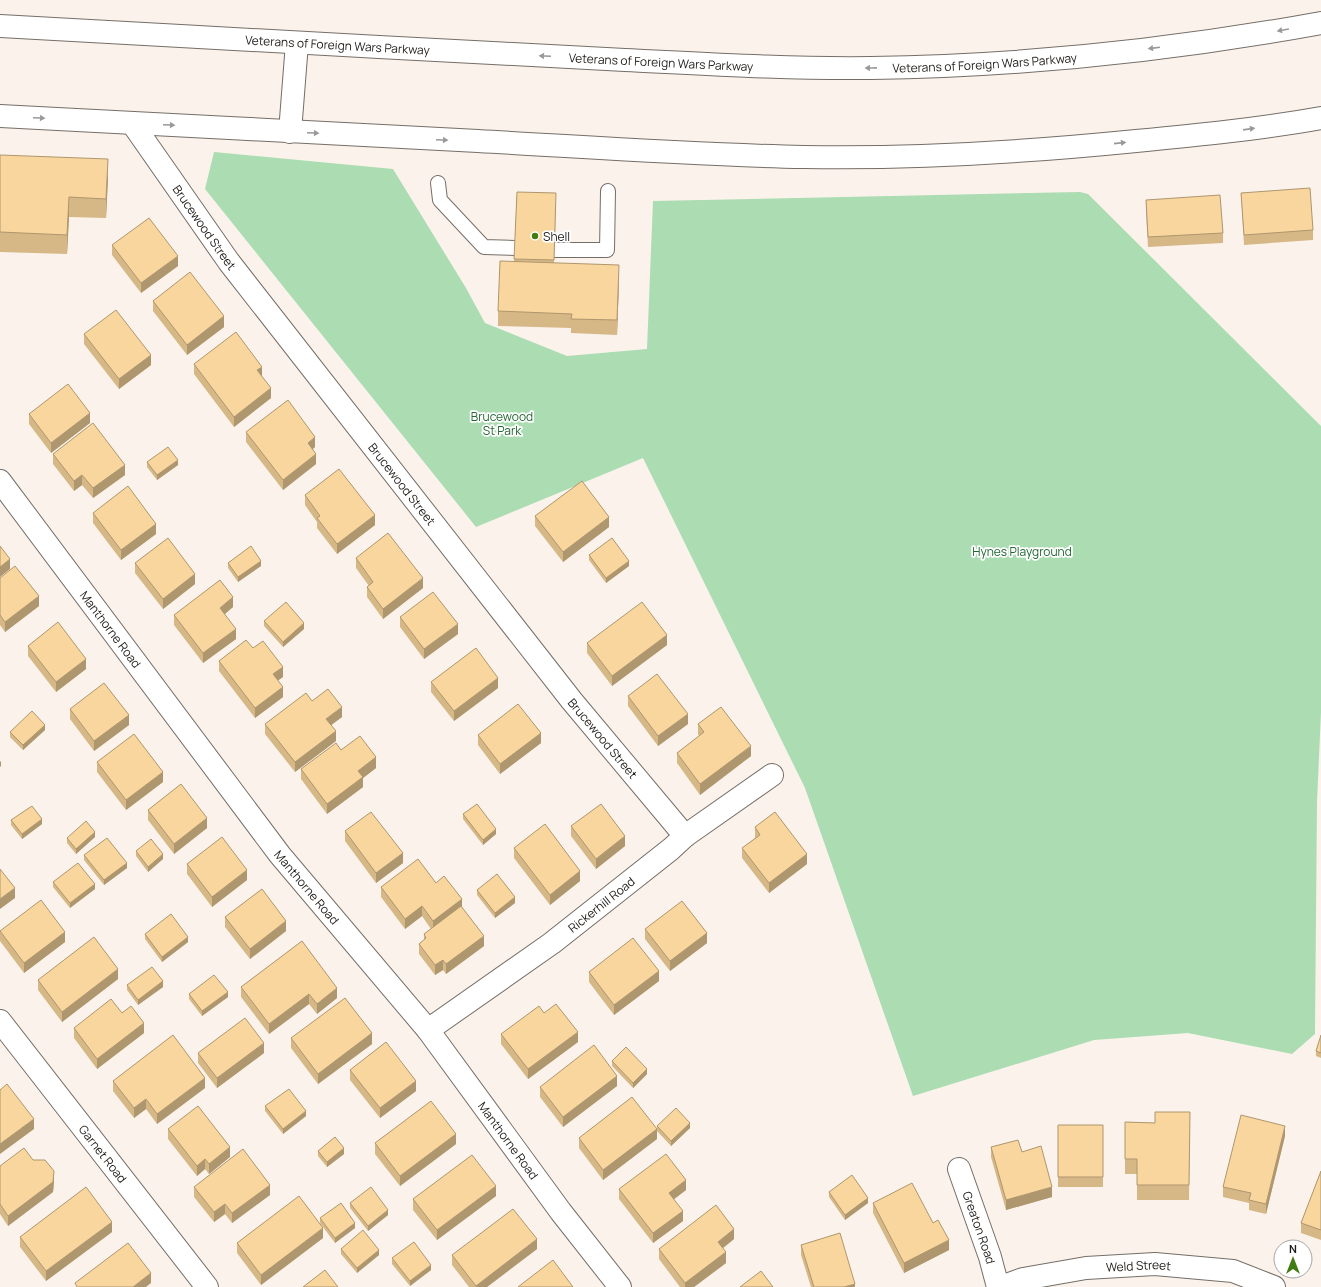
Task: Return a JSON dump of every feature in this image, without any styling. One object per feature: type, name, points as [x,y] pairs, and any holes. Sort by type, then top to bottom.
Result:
[{"type":"main road","name":"Veterans of Foreign Wars Parkway","points":[[0,26],[766,67],[873,68],[996,63],[1095,55],[1247,36],[1321,23]]},
{"type":"main road","points":[[290,132],[297,43]]},
{"type":"main road","points":[[0,116],[697,153],[804,157],[971,154],[1081,147],[1227,132],[1321,118]]},
{"type":"main road","name":"Brucewood Street","points":[[132,123],[229,262],[572,701],[685,836]]},
{"type":"main road","name":"Manthorne Road","points":[[0,481],[280,855],[428,1030],[562,1212],[620,1287]]},
{"type":"main road","name":"Rickerhill Road","points":[[428,1030],[552,943],[665,854],[685,836],[772,775]]},
{"type":"main road","name":"Garnet Road","points":[[0,1021],[207,1287]]},
{"type":"main road","name":"Greaton Road","points":[[958,1169],[990,1257],[998,1287]]},
{"type":"main road","name":"Weld Street","points":[[1001,1287],[1025,1283],[1086,1268],[1155,1264],[1233,1271],[1274,1287]]},
{"type":"lane","points":[[438,183],[440,200],[484,247],[515,248]]},
{"type":"lane","points":[[555,250],[607,250],[608,192]]},
{"type":"green space","name":"Hynes Playground","points":[[214,152],[393,169],[466,288],[485,323],[567,356],[647,349],[653,201],[1080,192],[1088,194],[1321,426],[1321,712],[1317,802],[1315,1034],[1292,1054],[1188,1033],[1094,1040],[913,1096],[805,788],[643,458],[476,527],[205,189]]},
{"type":"building","points":[[0,155],[108,159],[106,199],[69,197],[67,235],[0,232]]},
{"type":"building","points":[[1310,188],[1313,230],[1244,235],[1241,193]]},
{"type":"building","points":[[517,192],[556,193],[554,260],[514,259]]},
{"type":"building","points":[[1220,195],[1223,233],[1148,237],[1146,200]]},
{"type":"building","points":[[149,218],[178,256],[141,283],[112,245]]},
{"type":"building","points":[[500,261],[619,265],[617,320],[571,319],[572,314],[498,311]]},
{"type":"building","points":[[190,272],[224,316],[187,345],[153,301]]},
{"type":"building","points":[[116,310],[151,355],[119,379],[84,334]]},
{"type":"building","points":[[236,332],[262,367],[257,370],[271,388],[234,417],[194,364]]},
{"type":"building","points":[[68,384],[90,413],[51,443],[29,414]]},
{"type":"building","points":[[288,400],[315,437],[308,443],[316,454],[283,480],[246,432]]},
{"type":"building","points":[[93,423],[125,465],[93,488],[82,475],[74,481],[53,454]]},
{"type":"building","points":[[168,447],[178,460],[157,475],[147,462]]},
{"type":"building","points":[[339,469],[375,515],[337,544],[317,518],[320,516],[305,495]]},
{"type":"building","points":[[582,481],[609,517],[563,552],[535,516]]},
{"type":"building","points":[[128,486],[156,524],[121,550],[93,513]]},
{"type":"building","points":[[388,533],[423,578],[383,609],[367,587],[373,582],[356,558]]},
{"type":"building","points":[[168,538],[195,574],[163,599],[135,563]]},
{"type":"building","points":[[612,538],[629,561],[606,578],[589,555]]},
{"type":"building","points":[[0,546],[10,559],[0,567]]},
{"type":"building","points":[[251,546],[261,561],[238,577],[228,563]]},
{"type":"building","points":[[15,566],[39,596],[5,622],[0,615],[0,578]]},
{"type":"building","points":[[220,580],[233,597],[220,608],[236,629],[203,653],[174,615]]},
{"type":"building","points":[[433,592],[458,624],[424,649],[400,617]]},
{"type":"building","points":[[286,602],[304,623],[283,642],[264,621]]},
{"type":"building","points":[[642,602],[667,635],[612,676],[587,643]]},
{"type":"building","points":[[58,622],[86,659],[56,682],[28,646]]},
{"type":"building","points":[[246,640],[253,648],[263,641],[283,667],[273,674],[283,687],[255,708],[219,661]]},
{"type":"building","points":[[476,648],[498,678],[454,711],[431,682]]},
{"type":"building","points":[[657,674],[688,714],[658,736],[628,696]]},
{"type":"building","points":[[104,683],[129,715],[94,741],[70,709]]},
{"type":"building","points":[[328,689],[342,707],[326,719],[336,731],[295,762],[265,724],[306,693],[312,701]]},
{"type":"building","points":[[518,704],[541,733],[500,764],[478,735]]},
{"type":"building","points":[[721,707],[751,746],[700,784],[677,753],[704,732],[698,724]]},
{"type":"building","points":[[32,711],[45,725],[23,745],[10,732]]},
{"type":"building","points":[[134,734],[163,772],[126,800],[97,762]]},
{"type":"building","points":[[360,736],[376,757],[358,771],[363,777],[327,804],[301,769],[336,743],[341,750]]},
{"type":"building","points":[[181,784],[207,818],[174,844],[148,810]]},
{"type":"building","points":[[477,804],[496,829],[483,840],[463,814]]},
{"type":"building","points":[[601,804],[625,836],[596,859],[571,826]]},
{"type":"building","points":[[32,806],[42,819],[22,834],[11,820]]},
{"type":"building","points":[[371,812],[403,853],[376,873],[345,831]]},
{"type":"building","points":[[775,812],[807,854],[769,883],[742,848],[760,835],[755,827]]},
{"type":"building","points":[[86,821],[95,832],[76,849],[67,838]]},
{"type":"building","points":[[545,824],[580,871],[550,895],[514,848]]},
{"type":"building","points":[[222,837],[247,870],[212,897],[187,864]]},
{"type":"building","points":[[107,838],[127,863],[104,880],[84,855]]},
{"type":"building","points":[[151,839],[163,854],[148,867],[136,851]]},
{"type":"building","points":[[418,859],[436,883],[444,876],[462,899],[433,921],[422,906],[405,919],[381,887]]},
{"type":"building","points":[[78,863],[95,884],[70,903],[53,882]]},
{"type":"building","points":[[0,869],[15,888],[0,899]]},
{"type":"building","points":[[497,874],[515,897],[495,913],[477,890]]},
{"type":"building","points":[[262,889],[286,921],[250,949],[225,917]]},
{"type":"building","points":[[41,900],[65,932],[24,963],[0,931]]},
{"type":"building","points":[[682,901],[707,933],[670,961],[645,929]]},
{"type":"building","points":[[461,906],[484,936],[446,964],[443,960],[435,965],[419,944],[426,938],[424,934]]},
{"type":"building","points":[[171,914],[188,937],[162,957],[145,934]]},
{"type":"building","points":[[94,937],[118,969],[62,1012],[38,980]]},
{"type":"building","points":[[633,938],[659,971],[614,1005],[589,972]]},
{"type":"building","points":[[302,941],[337,988],[317,1004],[309,994],[269,1024],[241,987]]},
{"type":"building","points":[[152,967],[163,981],[138,1000],[127,985]]},
{"type":"building","points":[[214,975],[228,992],[202,1011],[189,994]]},
{"type":"building","points":[[345,998],[372,1033],[318,1074],[291,1038]]},
{"type":"building","points":[[111,999],[122,1013],[131,1006],[144,1023],[97,1059],[74,1028]]},
{"type":"building","points":[[556,1004],[578,1032],[528,1069],[501,1034],[539,1006],[544,1013]]},
{"type":"building","points":[[245,1018],[264,1043],[217,1078],[198,1053]]},
{"type":"building","points":[[173,1035],[205,1078],[157,1114],[146,1099],[134,1108],[113,1081]]},
{"type":"building","points":[[1321,1035],[1321,1053],[1316,1051]]},
{"type":"building","points":[[386,1042],[416,1081],[380,1108],[350,1070]]},
{"type":"building","points":[[594,1045],[617,1076],[563,1117],[540,1087]]},
{"type":"building","points":[[626,1047],[647,1069],[633,1083],[612,1061]]},
{"type":"building","points":[[7,1084],[34,1119],[0,1144],[0,1090]]},
{"type":"building","points":[[289,1089],[306,1111],[283,1129],[265,1106]]},
{"type":"building","points":[[632,1097],[657,1129],[603,1170],[579,1138]]},
{"type":"building","points":[[431,1101],[456,1134],[400,1176],[375,1143]]},
{"type":"building","points":[[198,1106],[230,1147],[209,1164],[205,1159],[197,1166],[168,1129]]},
{"type":"building","points":[[676,1108],[690,1123],[671,1141],[657,1126]]},
{"type":"building","points":[[1155,1112],[1190,1112],[1189,1185],[1137,1185],[1137,1159],[1125,1159],[1125,1122],[1155,1123]]},
{"type":"building","points":[[1241,1115],[1285,1126],[1266,1204],[1249,1200],[1251,1193],[1223,1187]]},
{"type":"building","points":[[1058,1125],[1103,1125],[1103,1177],[1058,1177]]},
{"type":"building","points":[[335,1137],[344,1148],[327,1162],[318,1151]]},
{"type":"building","points":[[1018,1140],[1022,1152],[1041,1146],[1052,1187],[1006,1200],[991,1147]]},
{"type":"building","points":[[24,1148],[33,1160],[45,1160],[54,1171],[53,1182],[8,1216],[0,1204],[0,1166]]},
{"type":"building","points":[[243,1149],[270,1185],[232,1213],[225,1204],[214,1212],[194,1187]]},
{"type":"building","points":[[666,1154],[686,1180],[669,1193],[683,1211],[653,1233],[619,1189]]},
{"type":"building","points":[[472,1155],[496,1186],[437,1230],[413,1199]]},
{"type":"building","points":[[1321,1171],[1321,1230],[1301,1223]]},
{"type":"building","points":[[852,1175],[868,1198],[845,1215],[829,1192]]},
{"type":"building","points":[[912,1183],[933,1223],[938,1220],[949,1240],[904,1263],[873,1203]]},
{"type":"building","points":[[86,1187],[112,1222],[46,1271],[20,1237]]},
{"type":"building","points":[[371,1187],[388,1210],[368,1226],[350,1203]]},
{"type":"building","points":[[299,1196],[323,1228],[261,1275],[237,1243]]},
{"type":"building","points":[[341,1203],[355,1223],[335,1238],[320,1218]]},
{"type":"building","points":[[716,1205],[734,1229],[718,1242],[726,1252],[685,1283],[659,1249]]},
{"type":"building","points":[[513,1209],[537,1239],[476,1286],[452,1255]]},
{"type":"building","points":[[363,1230],[379,1250],[357,1268],[341,1249]]},
{"type":"building","points":[[840,1233],[855,1284],[844,1287],[814,1287],[801,1245]]},
{"type":"building","points":[[414,1242],[431,1265],[410,1281],[392,1258]]},
{"type":"building","points":[[128,1243],[151,1273],[133,1287],[77,1287],[75,1283]]},
{"type":"building","points":[[553,1260],[573,1287],[518,1287]]},
{"type":"building","points":[[325,1270],[338,1287],[303,1287]]},
{"type":"building","points":[[761,1271],[773,1287],[740,1287]]},
{"type":"place","name":"Shell","points":[[535,236]]},
{"type":"park label","name":"Brucewood St Park","points":[[502,423]]}]
